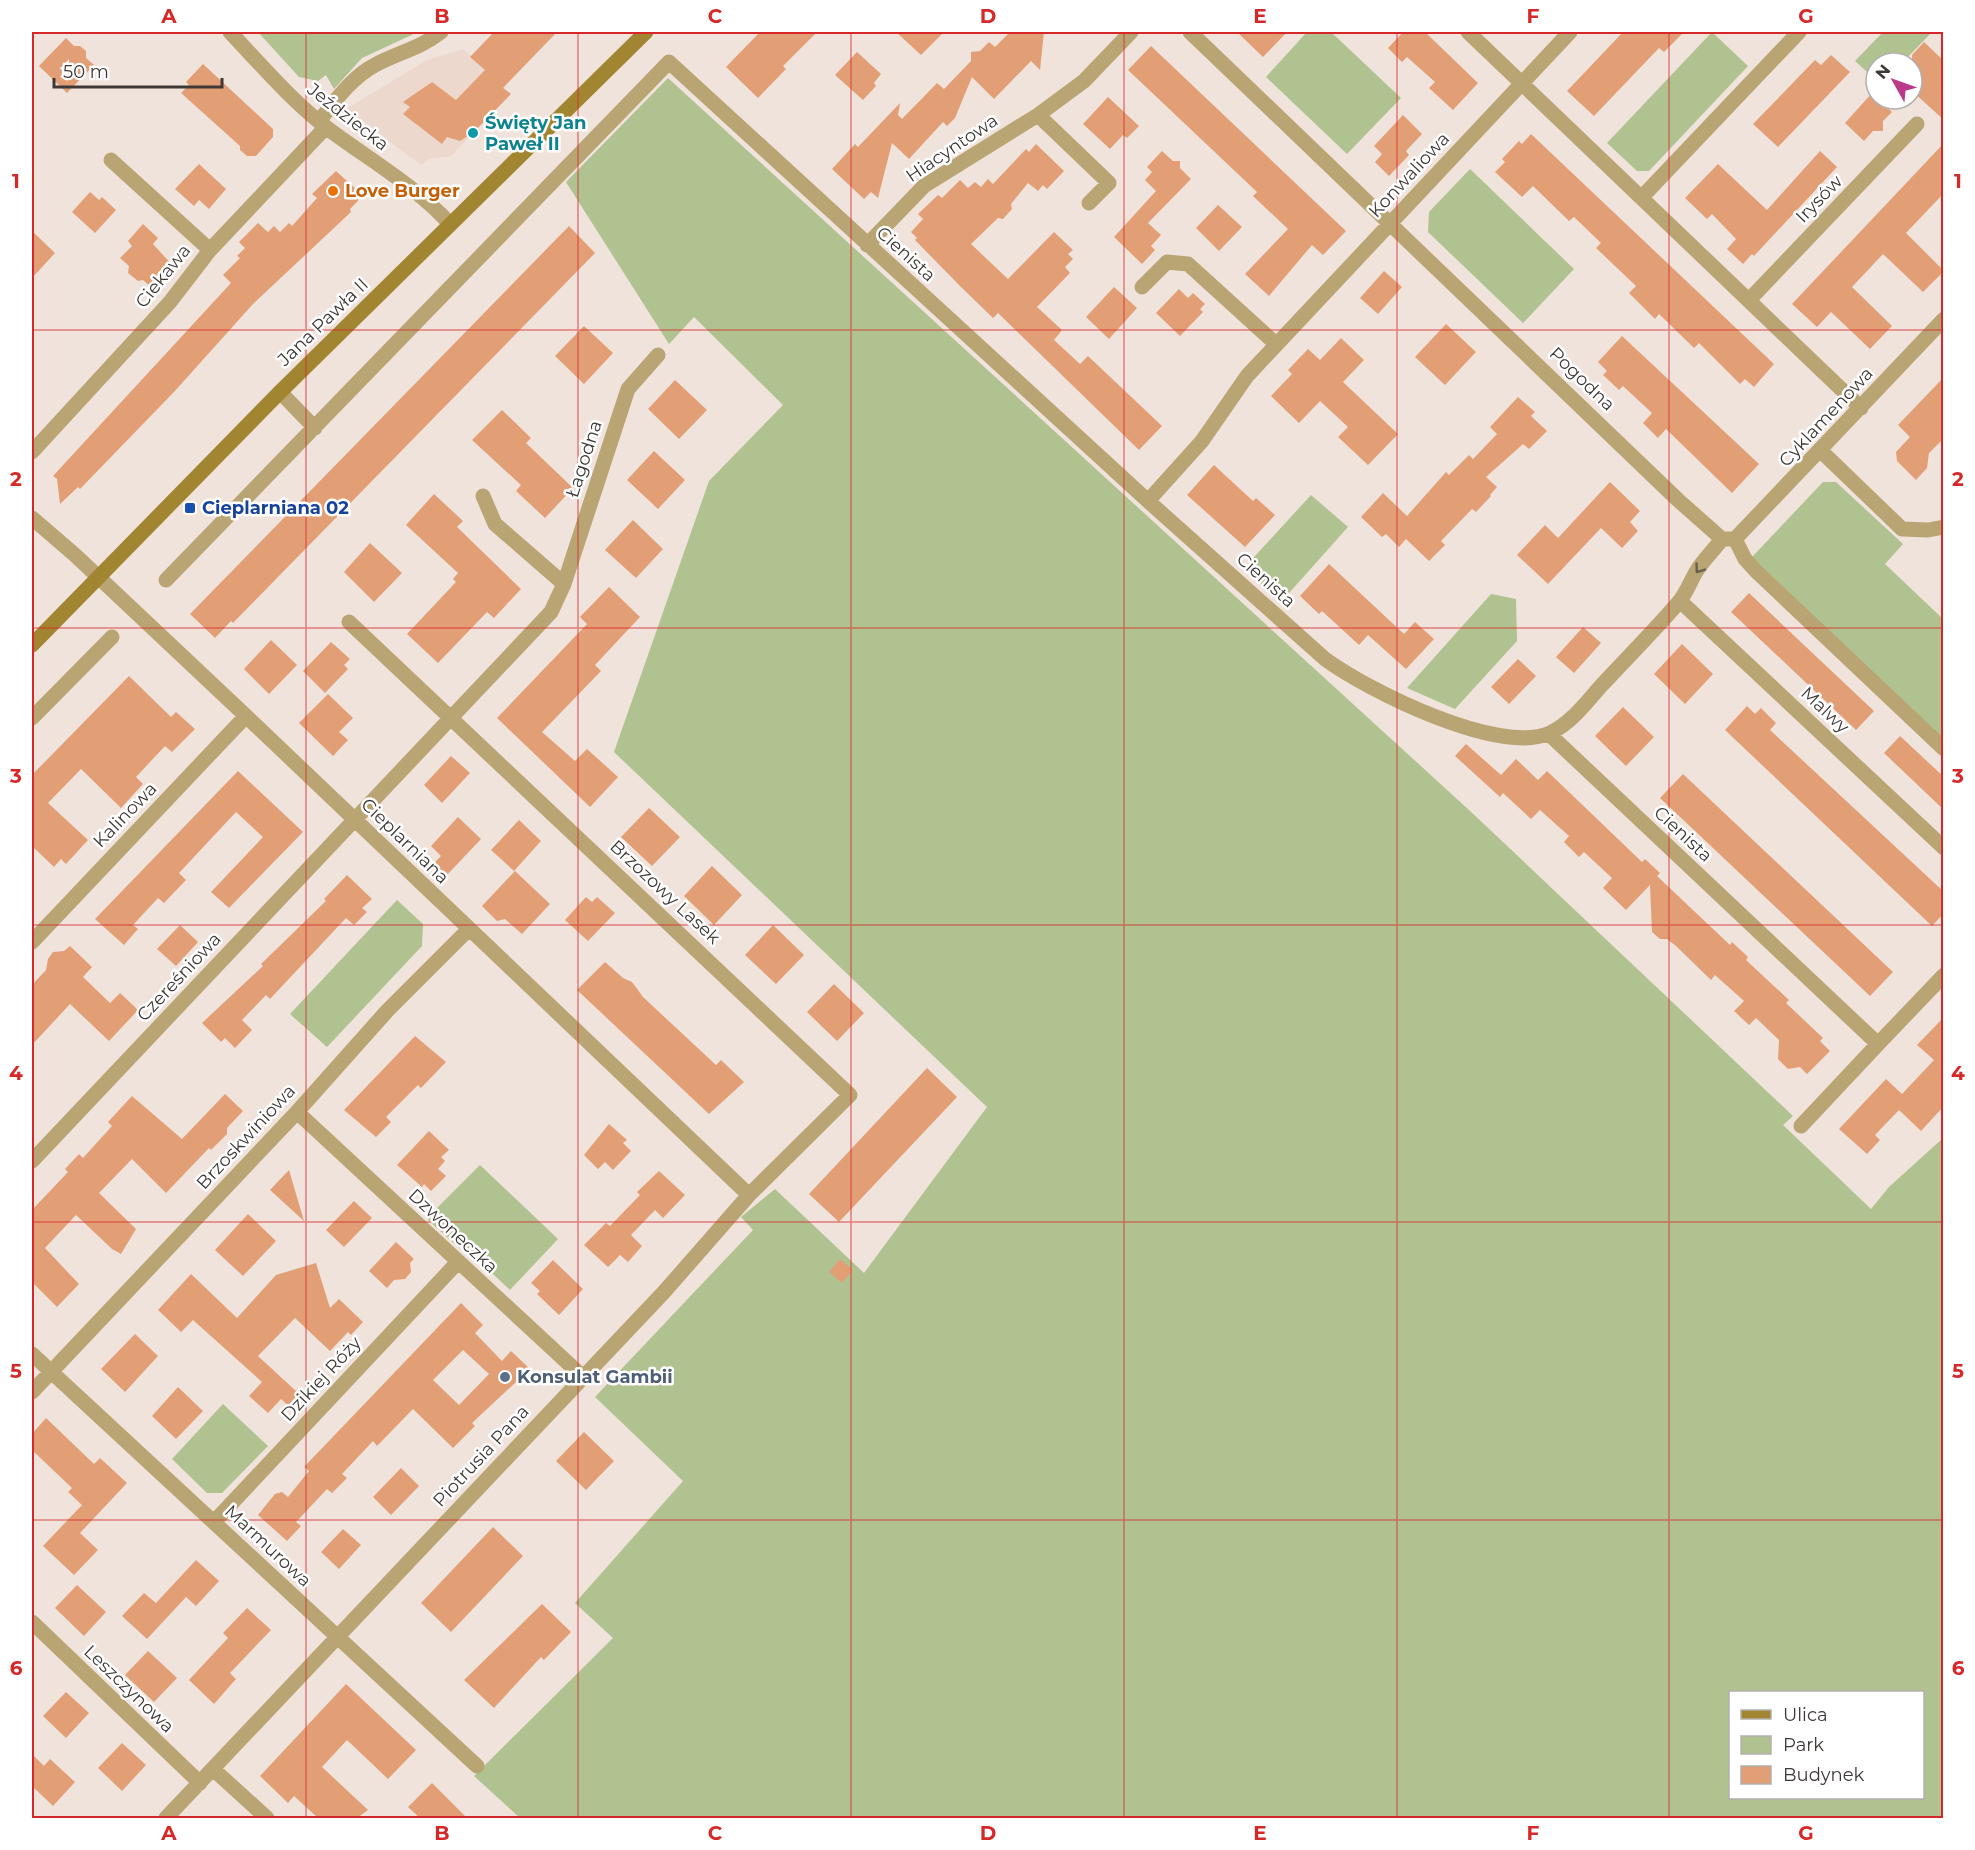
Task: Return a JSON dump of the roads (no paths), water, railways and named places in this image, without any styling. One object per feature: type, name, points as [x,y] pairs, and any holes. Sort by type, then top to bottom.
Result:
[{"type":"street","name":"Jeździecka","points":[[230,32],[294,100],[322,124],[434,207],[450,224]]},
{"type":"street","name":"Ciekawa","points":[[32,452],[170,302],[210,250],[322,124],[351,84],[372,66],[416,47],[441,32]]},
{"type":"street","name":"Jana Pawła II","points":[[32,645],[280,392],[646,32]]},
{"type":"street","name":"Hiacyntowa","points":[[867,245],[924,186],[1038,115],[1084,81],[1131,32]]},
{"type":"street","name":"Pogodna","points":[[1190,32],[1728,539],[1756,571],[1944,749]]},
{"type":"street","points":[[1468,32],[1861,408]]},
{"type":"street","name":"Konwaliowa","points":[[1148,501],[1202,441],[1237,388],[1276,344],[1570,32]]},
{"type":"street","points":[[1642,197],[1799,32]]},
{"type":"street","name":"Cienista","points":[[315,428],[669,62],[1148,501],[1325,659],[1357,680],[1398,702],[1463,726],[1509,736],[1549,734],[1878,1044]]},
{"type":"street","points":[[1038,115],[1109,183],[1089,203]]},
{"type":"street","name":"Irysów","points":[[1749,300],[1917,124]]},
{"type":"street","points":[[111,160],[210,250]]},
{"type":"street","points":[[1142,287],[1167,262],[1188,264],[1276,344]]},
{"type":"street","name":"Cyklamenowa","points":[[1549,734],[1575,714],[1680,601],[1698,568],[1821,451],[1944,319]]},
{"type":"street","name":"Łagodna","points":[[354,819],[453,719],[551,612],[564,584],[628,388],[658,355]]},
{"type":"street","points":[[166,580],[315,428],[280,392]]},
{"type":"street","points":[[1821,451],[1902,529],[1928,530],[1944,527]]},
{"type":"street","points":[[483,496],[495,524],[564,584]]},
{"type":"street","name":"Cieplarniana","points":[[32,518],[246,716],[749,1195]]},
{"type":"street","name":"Malwy","points":[[1680,601],[1944,848]]},
{"type":"street","points":[[349,622],[453,719]]},
{"type":"street","points":[[32,718],[112,637]]},
{"type":"street","name":"Kalinowa","points":[[32,942],[246,716]]},
{"type":"street","name":"Brzozowy Lasek","points":[[453,719],[850,1095]]},
{"type":"street","name":"Czereśniowa","points":[[32,1161],[354,819]]},
{"type":"street","name":"Brzoskwiniowa","points":[[32,1392],[297,1112],[387,1011],[469,929]]},
{"type":"street","points":[[1801,1126],[1942,979]]},
{"type":"street","name":"Piotrusia Pana","points":[[166,1818],[664,1292],[749,1195],[850,1095]]},
{"type":"street","name":"Dzwoneczka","points":[[297,1112],[457,1263],[583,1377]]},
{"type":"street","name":"Dzikiej Róży","points":[[214,1522],[457,1263]]},
{"type":"street","name":"Marmurowa","points":[[32,1354],[477,1767]]},
{"type":"street","name":"Leszczynowa","points":[[32,1622],[200,1784]]},
{"type":"street","points":[[213,1769],[267,1818]]},
{"type":"place","name":"Święty Jan Paweł II","points":[[473,133]]},
{"type":"place","name":"Love Burger","points":[[333,191]]},
{"type":"place","name":"Cieplarniana 02","points":[[190,508]]},
{"type":"place","name":"Konsulat Gambii","points":[[505,1377]]}]
